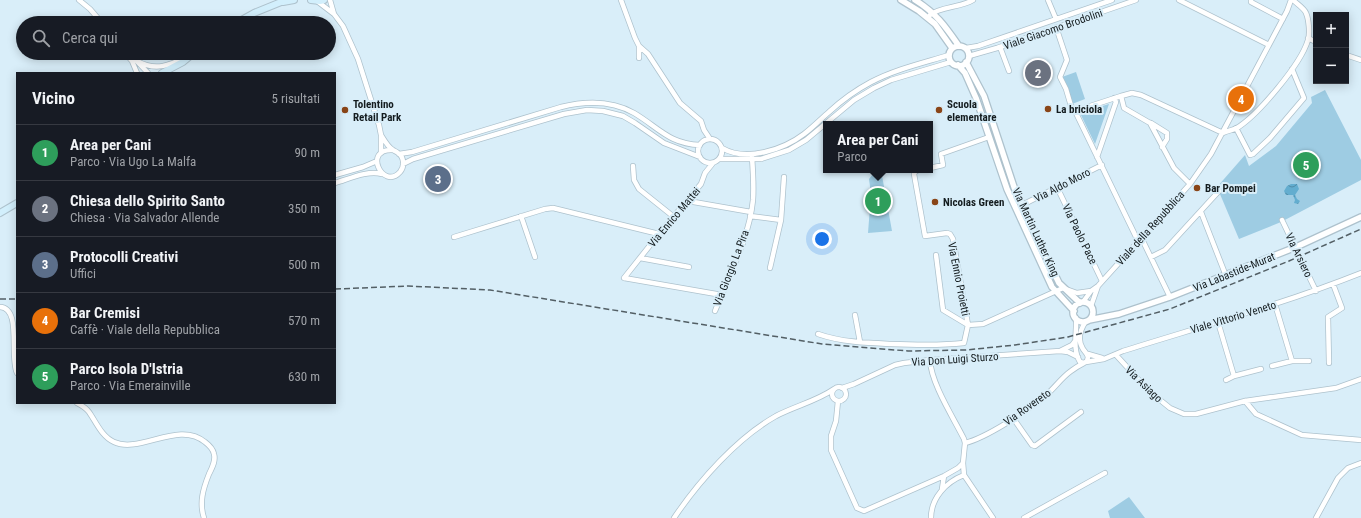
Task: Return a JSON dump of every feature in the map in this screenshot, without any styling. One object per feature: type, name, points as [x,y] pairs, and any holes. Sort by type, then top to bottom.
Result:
[{"type":"main road","points":[[249,16],[283,1],[294,0]]},
{"type":"main road","points":[[314,0],[324,0]]},
{"type":"main road","points":[[164,72],[183,62]]},
{"type":"main road","points":[[175,72],[183,62]]},
{"type":"main road","points":[[0,213],[16,204]]},
{"type":"street","points":[[79,0],[96,16]]},
{"type":"street","points":[[314,0],[334,14]]},
{"type":"street","points":[[330,0],[334,14]]},
{"type":"street","points":[[622,0],[639,46],[648,54],[680,103],[701,120],[704,130],[710,139],[717,142],[722,148],[731,152],[752,154],[786,145],[803,135],[851,94],[872,82],[907,68],[949,55]]},
{"type":"street","points":[[901,0],[928,18],[952,48]]},
{"type":"street","points":[[915,0],[940,20],[959,46]]},
{"type":"street","points":[[928,18],[933,13],[960,6],[974,0]]},
{"type":"street","points":[[1048,0],[1056,19]]},
{"type":"street","name":"Viale Giacomo Brodolini","points":[[966,48],[978,46],[1112,0]]},
{"type":"street","name":"Viale Giacomo Brodolini","points":[[969,56],[1000,47],[1136,0]]},
{"type":"street","points":[[1179,0],[1269,45]]},
{"type":"street","points":[[1075,111],[1132,93],[1148,97],[1222,133],[1236,128],[1258,110],[1300,58],[1308,38],[1306,13],[1292,0]]},
{"type":"street","name":"Viale della Repubblica","points":[[1082,302],[1190,184],[1211,154],[1292,0]]},
{"type":"street","points":[[1251,1],[1283,19]]},
{"type":"street","points":[[336,17],[343,26],[358,59],[381,135],[381,153],[377,161],[378,168],[382,174]]},
{"type":"street","points":[[1056,27],[1067,60],[1060,77],[1066,89],[1071,106],[1075,111],[1140,239],[1151,257],[1170,297]]},
{"type":"street","points":[[1308,38],[1313,40]]},
{"type":"street","points":[[639,46],[639,58]]},
{"type":"street","points":[[959,46],[966,48],[969,56],[966,62],[958,65],[952,62],[949,55],[952,48],[959,46]]},
{"type":"street","points":[[1000,47],[1009,71]]},
{"type":"street","points":[[1349,56],[1361,60]]},
{"type":"street","points":[[131,60],[137,72]]},
{"type":"street","points":[[137,61],[147,66],[165,66],[180,60]]},
{"type":"street","points":[[137,61],[147,72]]},
{"type":"street","points":[[829,121],[854,100],[880,85],[910,74],[952,62]]},
{"type":"street","name":"Via Martin Luther King","points":[[966,62],[984,96],[1014,187],[1059,283],[1063,288],[1082,302]]},
{"type":"street","name":"Via Martin Luther King","points":[[958,65],[965,73],[971,86],[1007,189],[1052,287],[1074,311]]},
{"type":"street","points":[[907,68],[910,74]]},
{"type":"street","points":[[1236,128],[1250,155],[1270,138],[1304,98],[1292,69]]},
{"type":"street","points":[[1121,96],[1124,108],[1167,133],[1167,139],[1162,147]]},
{"type":"street","points":[[1098,157],[1116,102],[1114,98]]},
{"type":"street","points":[[399,154],[412,152],[561,107],[584,102],[601,103],[633,112],[665,135],[687,144],[701,144],[710,139]]},
{"type":"street","points":[[403,164],[413,159],[555,116],[586,110],[603,111],[623,116],[636,123],[664,143],[701,159],[706,163],[713,163],[720,159],[735,158],[752,160],[777,155],[806,140],[823,126]]},
{"type":"street","points":[[1150,123],[1174,168],[1190,184]]},
{"type":"street","points":[[704,130],[698,150],[705,173]]},
{"type":"street","points":[[336,183],[376,172],[390,176],[397,174],[402,168],[403,160],[381,135]]},
{"type":"street","points":[[933,167],[943,165],[941,154],[989,137]]},
{"type":"street","points":[[720,159],[722,148]]},
{"type":"street","points":[[381,153],[388,150],[393,150]]},
{"type":"street","name":"Via Giorgio La Pira","points":[[715,311],[742,243],[750,214],[753,189],[752,154]]},
{"type":"street","points":[[996,156],[1003,154]]},
{"type":"street","points":[[336,176],[364,167],[377,161]]},
{"type":"street","name":"Via Enrico Mattei","points":[[713,163],[705,173],[701,184],[688,201],[659,234],[624,278],[722,295]]},
{"type":"street","name":"Via Aldo Moro","points":[[1022,205],[1102,165]]},
{"type":"street","points":[[633,166],[634,180],[638,189],[674,217]]},
{"type":"street","name":"Via Ennio Proietti","points":[[914,173],[925,236],[947,233],[950,234],[952,239],[968,325]]},
{"type":"street","points":[[770,268],[781,220],[784,177]]},
{"type":"street","name":"Via Paolo Pace","points":[[1058,187],[1102,281]]},
{"type":"street","points":[[1151,257],[1165,250],[1219,191]]},
{"type":"street","points":[[688,201],[781,220]]},
{"type":"street","points":[[454,238],[522,216],[553,208],[659,234]]},
{"type":"street","points":[[1201,212],[1226,276]]},
{"type":"street","points":[[522,216],[535,257]]},
{"type":"street","name":"Via Labastide-Murat","points":[[1087,320],[1119,314],[1226,276],[1296,247],[1361,217]]},
{"type":"street","name":"Via Arsiero","points":[[1282,220],[1316,291]]},
{"type":"street","points":[[936,255],[943,310],[968,325],[983,324],[1063,288],[1077,293],[1091,291]]},
{"type":"street","name":"Via Enrico Mattei","points":[[640,258],[689,267]]},
{"type":"street","name":"Viale Vittorio Veneto","points":[[1085,363],[1104,359],[1123,351],[1316,291],[1361,273]]},
{"type":"street","points":[[1329,362],[1328,316],[1342,308],[1333,284]]},
{"type":"street","name":"Viale della Repubblica","points":[[1092,308],[1098,286]]},
{"type":"street","points":[[1088,354],[1088,359],[1085,363],[1080,362],[1075,341],[1076,318],[1074,311],[1076,306],[1082,302],[1104,317]]},
{"type":"street","points":[[1275,304],[1292,361]]},
{"type":"street","points":[[0,307],[8,309],[11,312],[14,321],[13,354],[16,370]]},
{"type":"street","points":[[1092,308],[1092,315],[1080,331],[1081,346],[1088,354],[1104,359]]},
{"type":"street","points":[[855,315],[860,342]]},
{"type":"street","points":[[1076,318],[1081,321],[1087,320]]},
{"type":"street","points":[[1218,322],[1234,376]]},
{"type":"street","points":[[818,334],[832,339],[860,342],[944,346],[964,343],[968,325]]},
{"type":"street","name":"Via Don Luigi Sturzo","points":[[1060,351],[1072,345],[1075,341]]},
{"type":"street","name":"Via Don Luigi Sturzo","points":[[674,518],[694,490],[742,440],[776,416],[806,402],[823,397],[834,389],[854,384],[895,365],[930,360],[1060,351],[1068,352],[1078,357]]},
{"type":"street","name":"Via Asiago","points":[[1116,355],[1149,391],[1170,408],[1184,414],[1196,414],[1245,401],[1336,388],[1361,379]]},
{"type":"street","points":[[930,360],[932,373],[941,395],[965,443],[963,463],[964,476],[993,518]]},
{"type":"street","points":[[1272,366],[1292,361],[1309,361]]},
{"type":"street","name":"Via Rovereto","points":[[965,443],[973,441],[984,435],[1043,398],[1071,370],[1085,363]]},
{"type":"street","points":[[1226,380],[1234,376],[1261,369]]},
{"type":"street","name":"Via Don Luigi Sturzo","points":[[823,397],[836,400],[844,399],[846,393],[854,384]]},
{"type":"street","points":[[842,388],[846,393]]},
{"type":"street","points":[[834,389],[832,393],[836,400],[836,421],[831,436],[831,450],[857,508],[864,511],[944,476],[958,468],[963,463]]},
{"type":"street","points":[[1245,401],[1256,414],[1302,435],[1361,440]]},
{"type":"street","points":[[78,404],[88,411],[101,430],[113,442],[133,444],[173,435],[188,435],[201,439],[210,447],[214,454],[214,464],[201,498],[201,510],[204,518]]},
{"type":"street","points":[[1013,418],[1032,445],[1035,446],[1081,412]]},
{"type":"street","points":[[1316,518],[1338,478],[1348,468],[1361,463]]},
{"type":"street","points":[[1024,518],[1105,473]]},
{"type":"street","points":[[944,476],[948,479],[949,484]]},
{"type":"street","points":[[931,518],[934,503],[942,489],[944,476]]},
{"type":"street","points":[[942,489],[956,478],[964,476]]},
{"type":"shaded area","points":[[1076,72],[1085,99],[1072,104],[1062,77]]},
{"type":"shaded area","points":[[1325,90],[1361,160],[1361,180],[1281,222],[1239,239],[1217,187],[1245,155],[1249,166],[1276,146],[1312,103],[1311,97]]},
{"type":"shaded area","points":[[1109,104],[1095,144],[1080,113]]},
{"type":"shaded area","points":[[874,173],[882,173],[892,231],[868,233],[871,194],[869,179]]},
{"type":"shaded area","points":[[1129,497],[1145,518],[1110,518],[1108,511]]},
{"type":"water","points":[[1297,184],[1299,189],[1295,195],[1300,201],[1298,204],[1294,203],[1295,200],[1293,195],[1286,195],[1284,191],[1287,186]]},
{"type":"railway","points":[[336,289],[408,286],[490,290],[822,344],[908,351],[966,350],[1015,345],[1068,337],[1170,309],[1289,261],[1361,229]]},
{"type":"railway","points":[[0,299],[16,299]]},
{"type":"place","name":"Chiesa dello Spirito Santo","points":[[1038,73]]},
{"type":"place","name":"Bar Cremisi","points":[[1241,99]]},
{"type":"place","name":"La briciola","points":[[1048,109]]},
{"type":"place","name":"Tolentino Retail Park","points":[[345,110]]},
{"type":"place","name":"Scuola elementare","points":[[939,110]]},
{"type":"place","name":"Parco Isola D'Istria","points":[[1306,165]]},
{"type":"place","name":"Protocolli Creativi","points":[[438,179]]},
{"type":"place","name":"Bar Pompei","points":[[1197,188]]},
{"type":"place","name":"Area per Cani","points":[[878,201]]},
{"type":"place","name":"Nicolas Green","points":[[935,202]]}]
